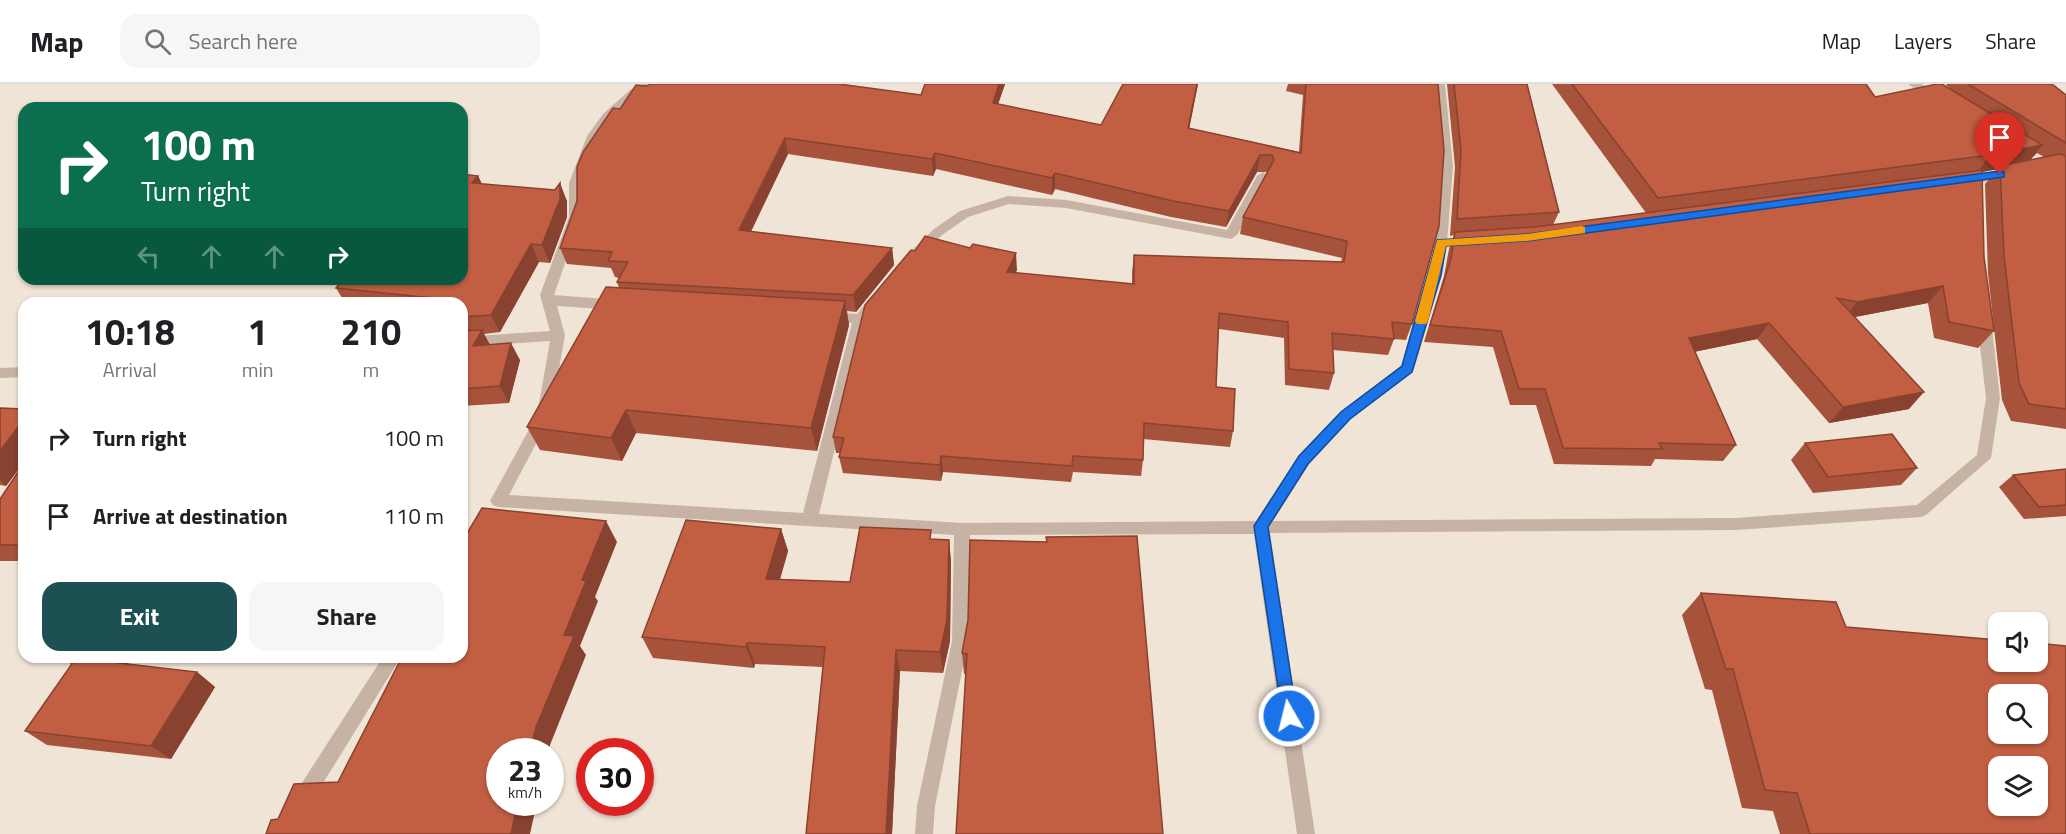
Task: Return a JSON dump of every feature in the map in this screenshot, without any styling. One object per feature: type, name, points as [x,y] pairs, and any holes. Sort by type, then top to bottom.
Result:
[{"type":"street","points":[[652,84],[634,92],[607,116],[593,136],[575,183],[575,217],[547,295],[558,335],[544,415],[494,505],[962,529],[1736,524],[1921,511],[1984,458],[1993,398],[1982,308]]},
{"type":"street","points":[[1306,834],[1261,526],[1304,460],[1346,416],[1407,369],[1447,242],[1446,167],[1439,84]]},
{"type":"street","points":[[1914,84],[1944,103]]},
{"type":"street","points":[[1978,202],[1972,179],[2022,170]]},
{"type":"street","points":[[910,258],[938,232],[964,214],[1008,200],[1066,204],[1231,235],[1263,176]]},
{"type":"street","points":[[809,521],[860,319],[881,292]]},
{"type":"street","points":[[549,302],[633,306]]},
{"type":"street","points":[[812,316],[860,319]]},
{"type":"street","points":[[468,342],[558,335]]},
{"type":"street","points":[[0,373],[18,372]]},
{"type":"street","points":[[924,834],[926,806],[960,640],[962,529]]},
{"type":"street","points":[[289,834],[305,795],[388,663]]},
{"type":"building","points":[[839,84],[921,95],[925,84],[999,84],[993,103],[1101,125],[1123,84],[1197,84],[1188,128],[1301,153],[1306,84],[1438,84],[1444,150],[1439,226],[1412,324],[1392,322],[1394,339],[1332,333],[1334,373],[1289,369],[1288,322],[1219,313],[1216,387],[1235,389],[1233,431],[1144,423],[1143,460],[1073,456],[1072,466],[941,456],[940,465],[839,457],[844,438],[833,437],[865,305],[911,250],[915,251],[925,236],[970,248],[973,244],[1016,253],[1007,272],[1134,284],[1134,255],[1344,262],[1347,241],[1243,217],[1274,160],[1272,155],[1260,155],[1229,211],[1173,201],[1055,173],[1052,178],[935,153],[932,159],[785,138],[739,230],[892,248],[853,295],[617,282],[628,262],[608,261],[612,252],[560,248],[577,201],[577,167],[583,152],[613,108],[620,109],[636,85]]},
{"type":"building","points":[[1454,84],[1527,84],[1559,212],[1457,219],[1461,150]]},
{"type":"building","points":[[1572,84],[1866,84],[1875,97],[1942,84],[2042,145],[1990,155],[1658,198]]},
{"type":"building","points":[[1968,84],[2052,84],[2066,95],[2066,143]]},
{"type":"building","points":[[2060,154],[2066,156],[2066,409],[2029,404],[2019,383],[2004,256],[2000,166]]},
{"type":"building","points":[[1982,170],[1984,257],[1994,331],[1949,322],[1943,286],[1857,302],[1837,298],[1924,392],[1843,407],[1769,323],[1689,338],[1736,445],[1659,443],[1662,449],[1563,448],[1545,389],[1519,389],[1501,331],[1430,325],[1451,259],[1455,232],[1535,227]]},
{"type":"building","points":[[468,175],[478,176],[472,183],[555,190],[560,183],[560,199],[542,245],[531,244],[491,315],[468,317],[468,297],[422,297],[336,288],[338,285],[468,285]]},
{"type":"building","points":[[606,287],[845,301],[811,428],[626,410],[611,438],[527,427]]},
{"type":"building","points":[[482,330],[473,346],[511,343],[500,386],[468,389],[468,331]]},
{"type":"building","points":[[0,408],[18,409],[18,427],[0,451]]},
{"type":"building","points":[[1892,434],[1917,468],[1828,477],[1805,443]]},
{"type":"building","points":[[2066,469],[2066,505],[2039,507],[2013,475]]},
{"type":"building","points":[[18,472],[18,545],[0,545],[0,499]]},
{"type":"building","points":[[482,508],[606,521],[582,580],[586,581],[564,635],[574,636],[533,738],[486,738],[486,816],[515,816],[511,834],[266,834],[271,820],[278,819],[294,784],[338,782],[399,663],[468,663],[468,532]]},
{"type":"building","points":[[686,520],[781,529],[766,579],[850,582],[860,527],[931,530],[930,539],[949,540],[947,620],[940,652],[896,650],[886,834],[806,834],[825,647],[747,643],[746,647],[642,637]]},
{"type":"building","points":[[1137,536],[1163,834],[956,834],[967,654],[962,653],[968,620],[970,540],[1047,542],[1046,537]]},
{"type":"building","points":[[1701,593],[1836,602],[1846,627],[1988,639],[1988,672],[2048,672],[2048,644],[2066,646],[2066,834],[1810,834],[1797,793],[1765,790],[1733,669],[1726,669]]},
{"type":"building","points":[[73,663],[119,663],[197,672],[151,746],[25,731]]},
{"type":"slow traffic","points":[[1421,321],[1435,275],[1441,243],[1527,237],[1581,230]]},
{"type":"route","points":[[1289,716],[1261,526],[1304,460],[1346,416],[1407,369],[1435,275],[1441,243],[1527,237],[1977,179],[2000,174]]}]
